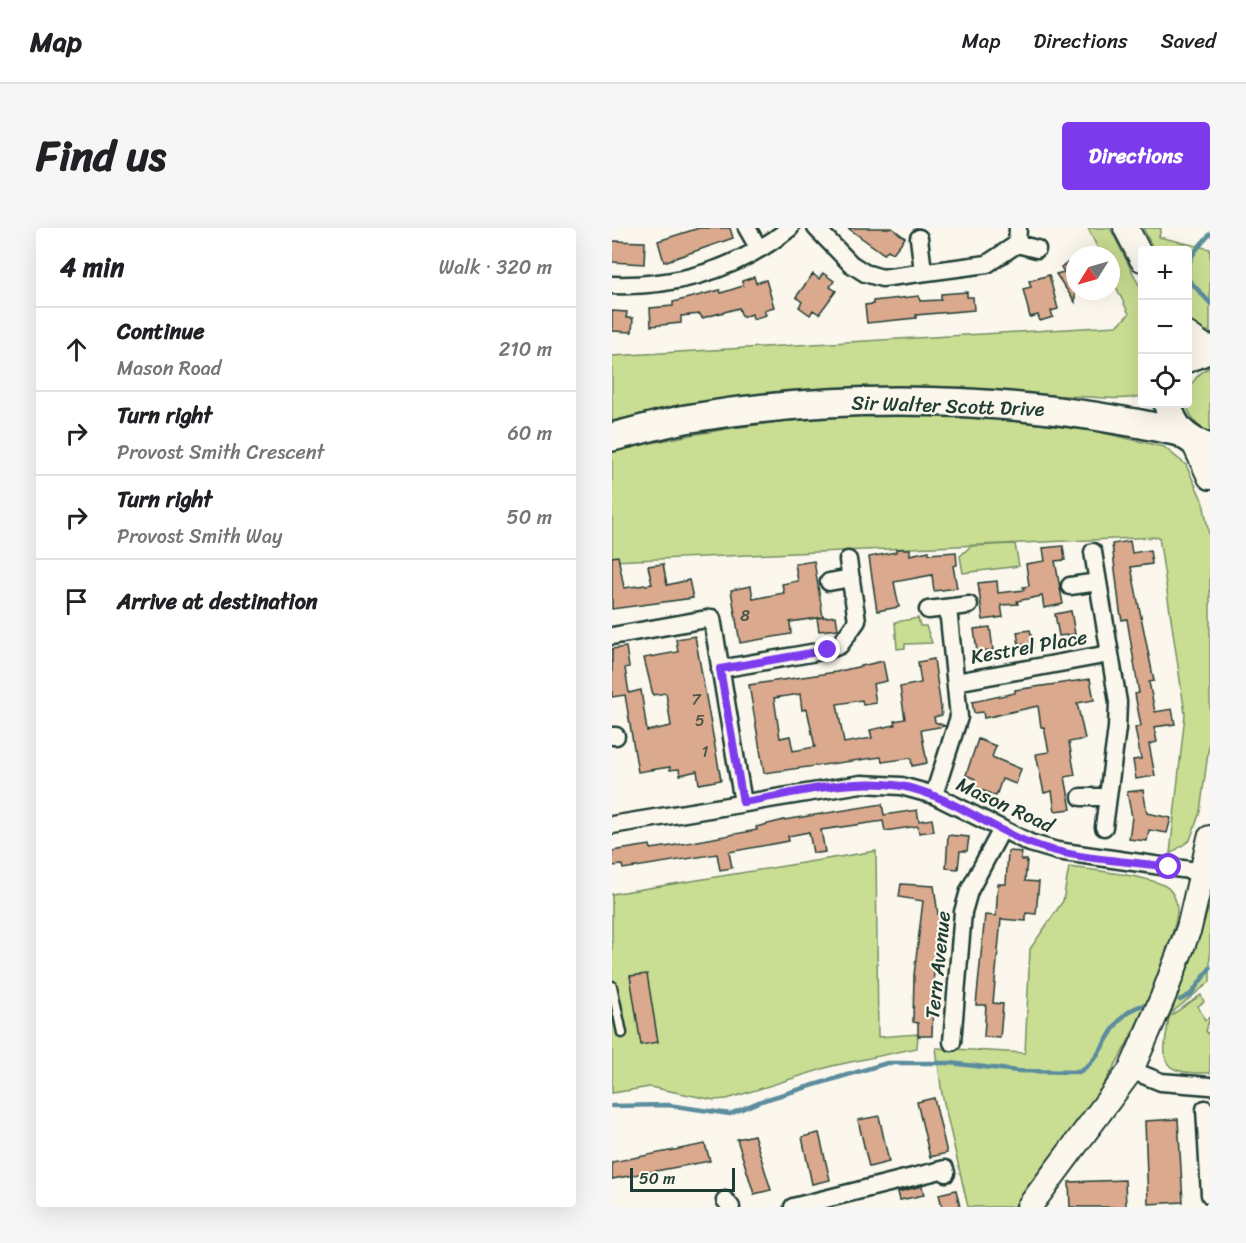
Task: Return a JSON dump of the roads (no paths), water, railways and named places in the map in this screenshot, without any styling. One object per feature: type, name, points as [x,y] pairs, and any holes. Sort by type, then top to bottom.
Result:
[{"type":"main road","name":"Sir Walter Scott Drive","points":[[612,437],[701,416],[780,405],[876,400],[989,404],[1108,416],[1195,441]]},
{"type":"main road","name":"Sir Walter Scott Drive","points":[[1108,416],[1138,408]]},
{"type":"main road","points":[[1171,408],[1195,441]]},
{"type":"street","points":[[747,228],[759,249]]},
{"type":"street","points":[[612,285],[640,285],[683,280],[724,267],[759,249],[790,228]]},
{"type":"street","points":[[816,228],[851,264],[865,273],[882,278],[987,264],[1018,236],[1037,249]]},
{"type":"street","points":[[1126,228],[1138,251]]},
{"type":"street","points":[[919,238],[923,271]]},
{"type":"street","points":[[1195,441],[1210,477]]},
{"type":"street","name":"Kestrel Place","points":[[1093,552],[1118,702],[1118,728],[1104,827]]},
{"type":"street","points":[[720,669],[828,650],[840,645],[856,621],[848,560]]},
{"type":"street","points":[[829,582],[851,578]]},
{"type":"street","points":[[1070,586],[1098,582]]},
{"type":"street","points":[[928,610],[969,605]]},
{"type":"street","name":"Kestrel Place","points":[[934,795],[959,717],[948,608]]},
{"type":"street","points":[[612,636],[711,612],[743,802]]},
{"type":"street","name":"Kestrel Place","points":[[956,682],[1109,654]]},
{"type":"street","name":"Mason Road","points":[[612,825],[861,784],[901,786],[934,795],[1002,829],[1057,851],[1203,872]]},
{"type":"street","points":[[1081,797],[1108,797]]},
{"type":"street","name":"Tern Avenue","points":[[952,1042],[963,912],[969,891],[1002,829]]},
{"type":"street","points":[[1029,1207],[1131,1070],[1163,997],[1185,938],[1210,838]]},
{"type":"street","points":[[1131,1070],[1161,1082],[1210,1086]]},
{"type":"street","points":[[1205,1109],[1210,1196]]},
{"type":"street","points":[[793,1207],[945,1169],[946,1173]]},
{"type":"lane","points":[[612,986],[622,1033]]},
{"type":"waterway","points":[[1210,234],[1196,249],[1188,271],[1188,279],[1210,303]]},
{"type":"waterway","points":[[1180,1000],[1191,994],[1210,968]]},
{"type":"waterway","points":[[612,1106],[668,1105],[730,1114],[761,1101],[887,1063],[950,1063],[1018,1071],[1079,1072],[1089,1065],[1123,1017],[1144,1005]]}]
